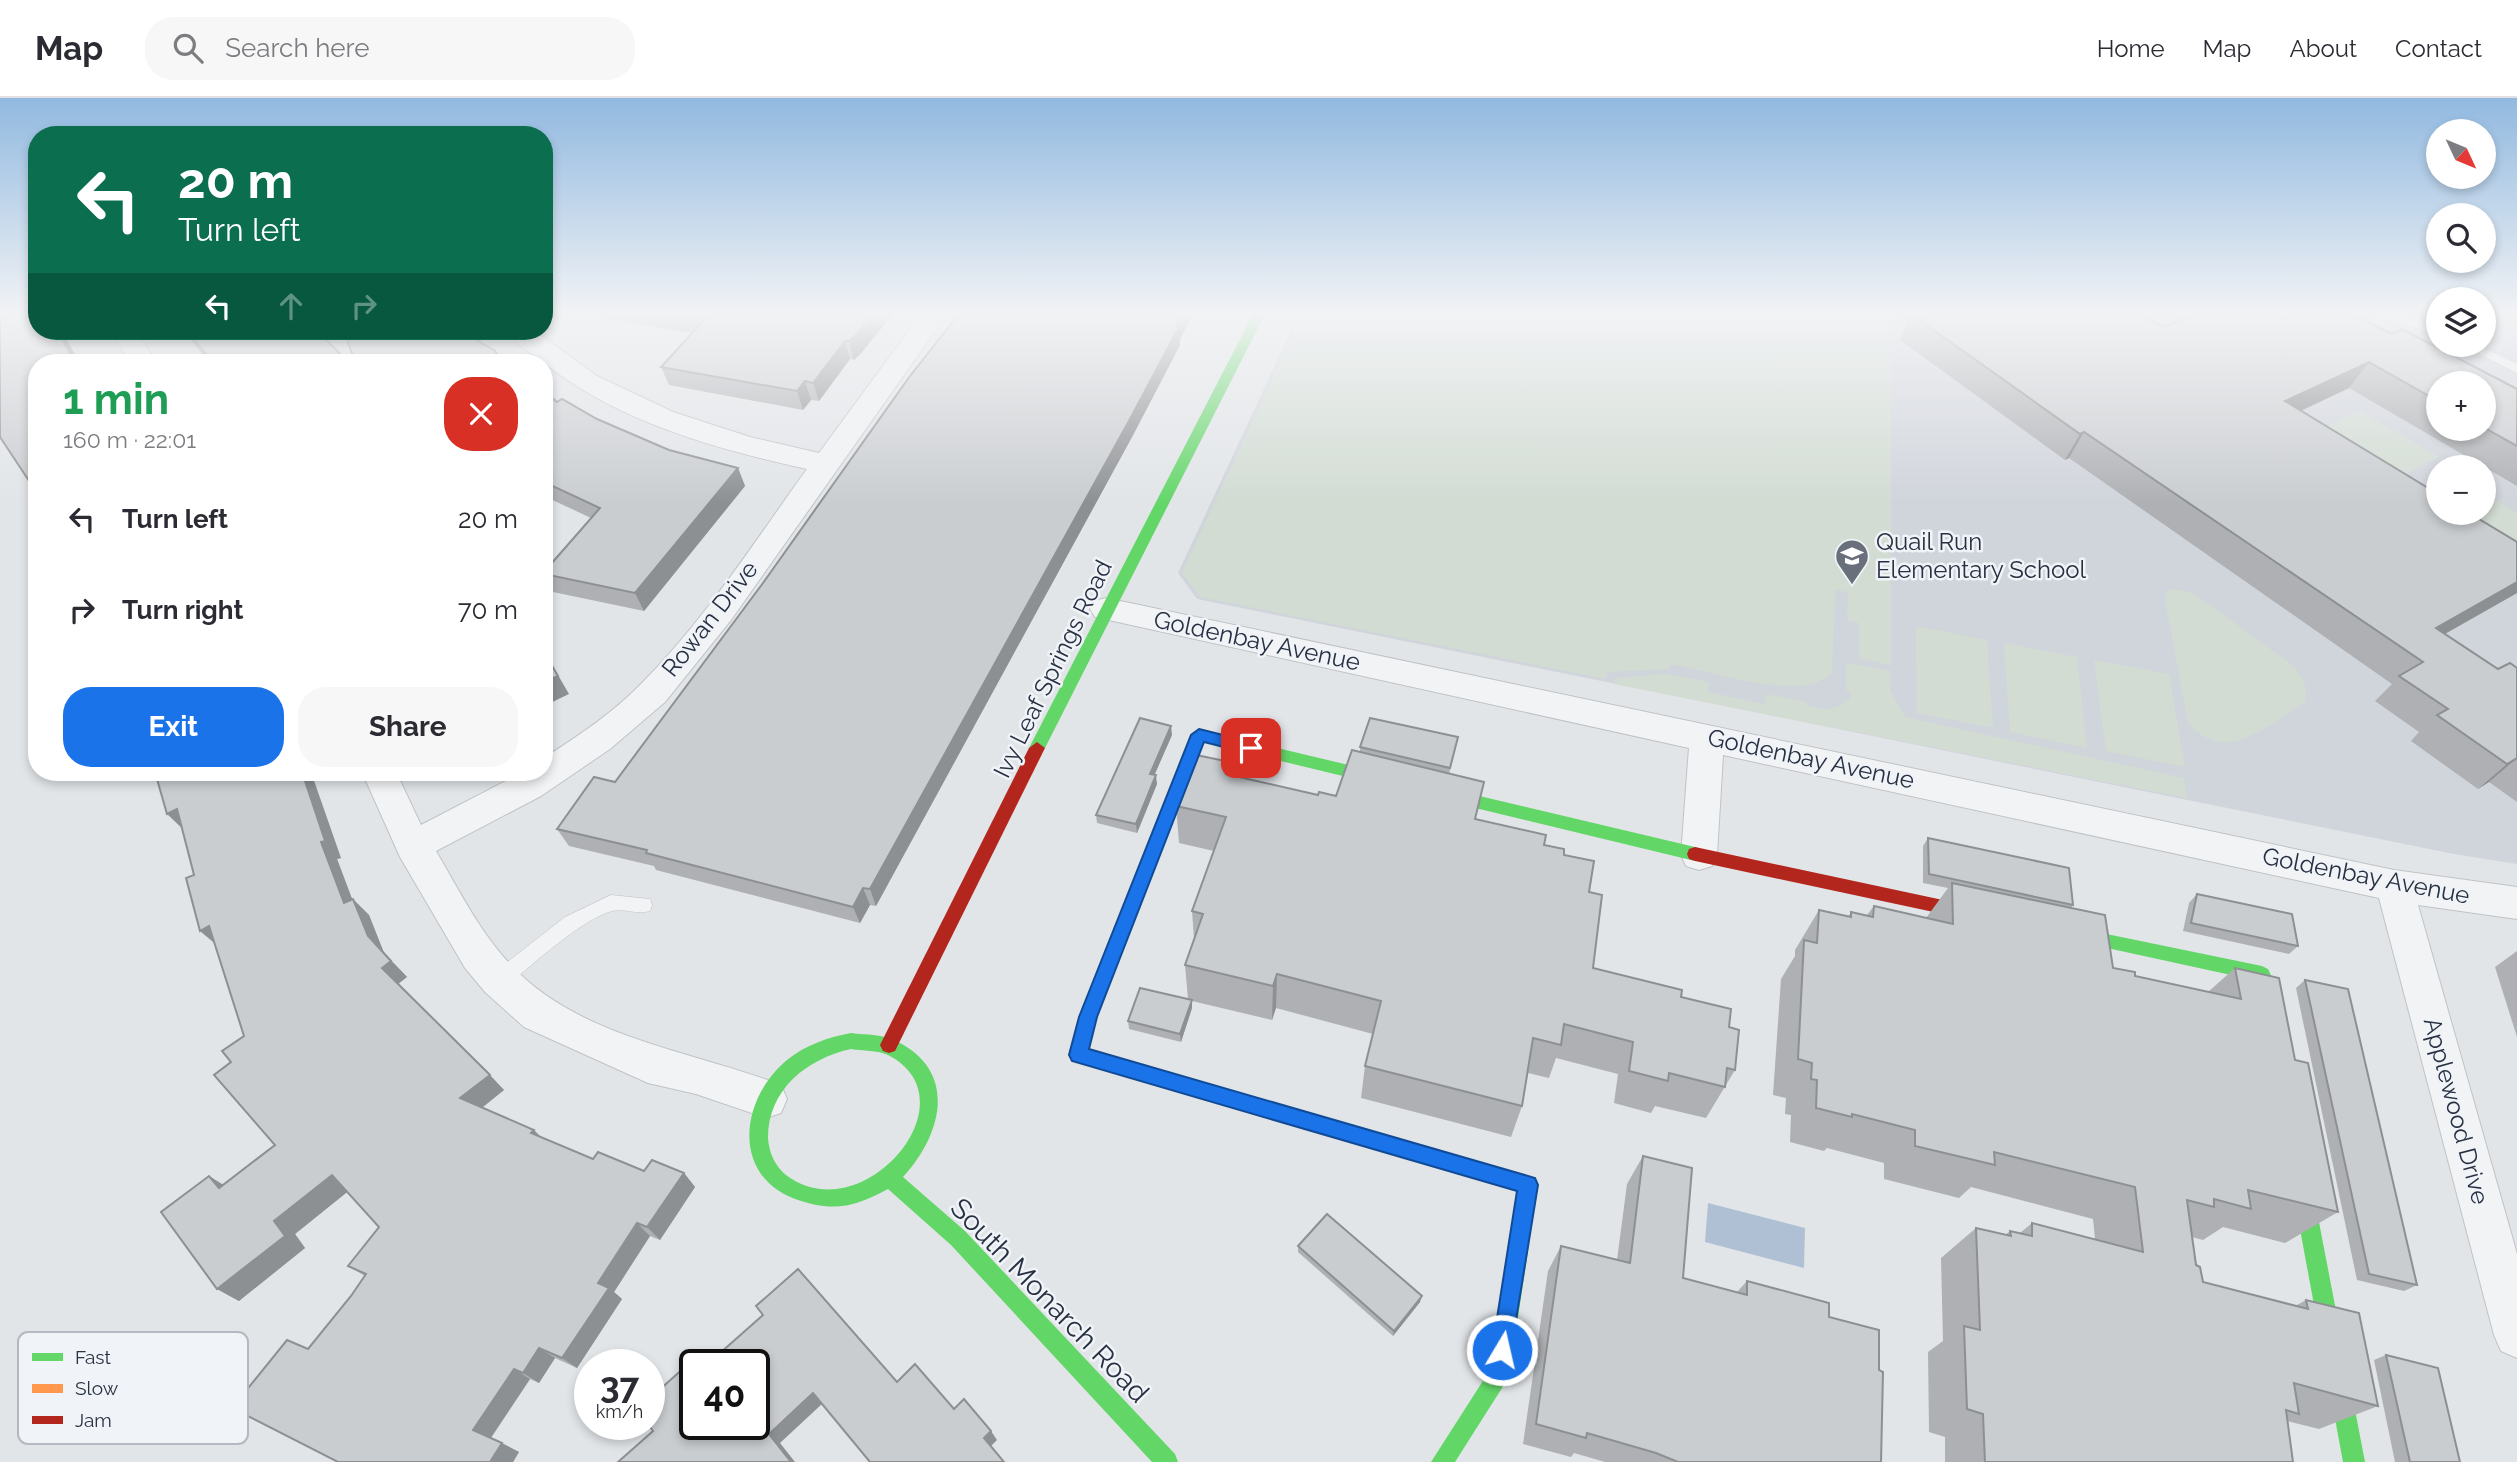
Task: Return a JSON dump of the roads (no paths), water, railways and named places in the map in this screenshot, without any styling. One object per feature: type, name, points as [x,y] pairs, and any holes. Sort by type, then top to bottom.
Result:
[{"type":"street","points":[[579,378],[608,396],[748,445],[826,464]]},
{"type":"street","name":"Rowan Drive","points":[[553,770],[598,740],[653,692],[720,612],[888,378]]},
{"type":"street","name":"Ivy Leaf Springs Road","points":[[889,1045],[1106,609],[1226,378]]},
{"type":"street","name":"Goldenbay Avenue","points":[[1106,609],[1707,736],[2394,886],[2517,903]]},
{"type":"street","points":[[1447,1460],[1498,1377],[1528,1185],[1079,1055],[1088,1017],[1199,735],[1699,855],[2007,920]]},
{"type":"street","points":[[1699,855],[1707,736]]},
{"type":"street","points":[[383,781],[413,846],[479,956],[499,980],[538,1014],[648,1064],[696,1075],[766,1099]]},
{"type":"street","name":"Rowan Drive","points":[[413,846],[536,781]]},
{"type":"street","name":"Applewood Drive","points":[[2394,886],[2517,1335]]},
{"type":"street","points":[[2047,929],[2262,974],[2270,1015]]},
{"type":"street","points":[[851,1041],[889,1045],[916,1064],[925,1078],[931,1112],[919,1148],[891,1179],[848,1199],[804,1197],[786,1189],[771,1175],[762,1158],[758,1140],[759,1119],[766,1099],[778,1081],[793,1066],[821,1049],[851,1041]]},
{"type":"street","points":[[2298,1164],[2354,1462]]},
{"type":"street","name":"South Monarch Road","points":[[891,1179],[958,1238],[1167,1462]]},
{"type":"lane","points":[[499,980],[582,918],[611,903],[643,905]]},
{"type":"water","points":[[1708,1203],[1805,1228],[1804,1268],[1705,1242]]},
{"type":"place","name":"Quail Run Elementary School","points":[[1852,586]]}]
